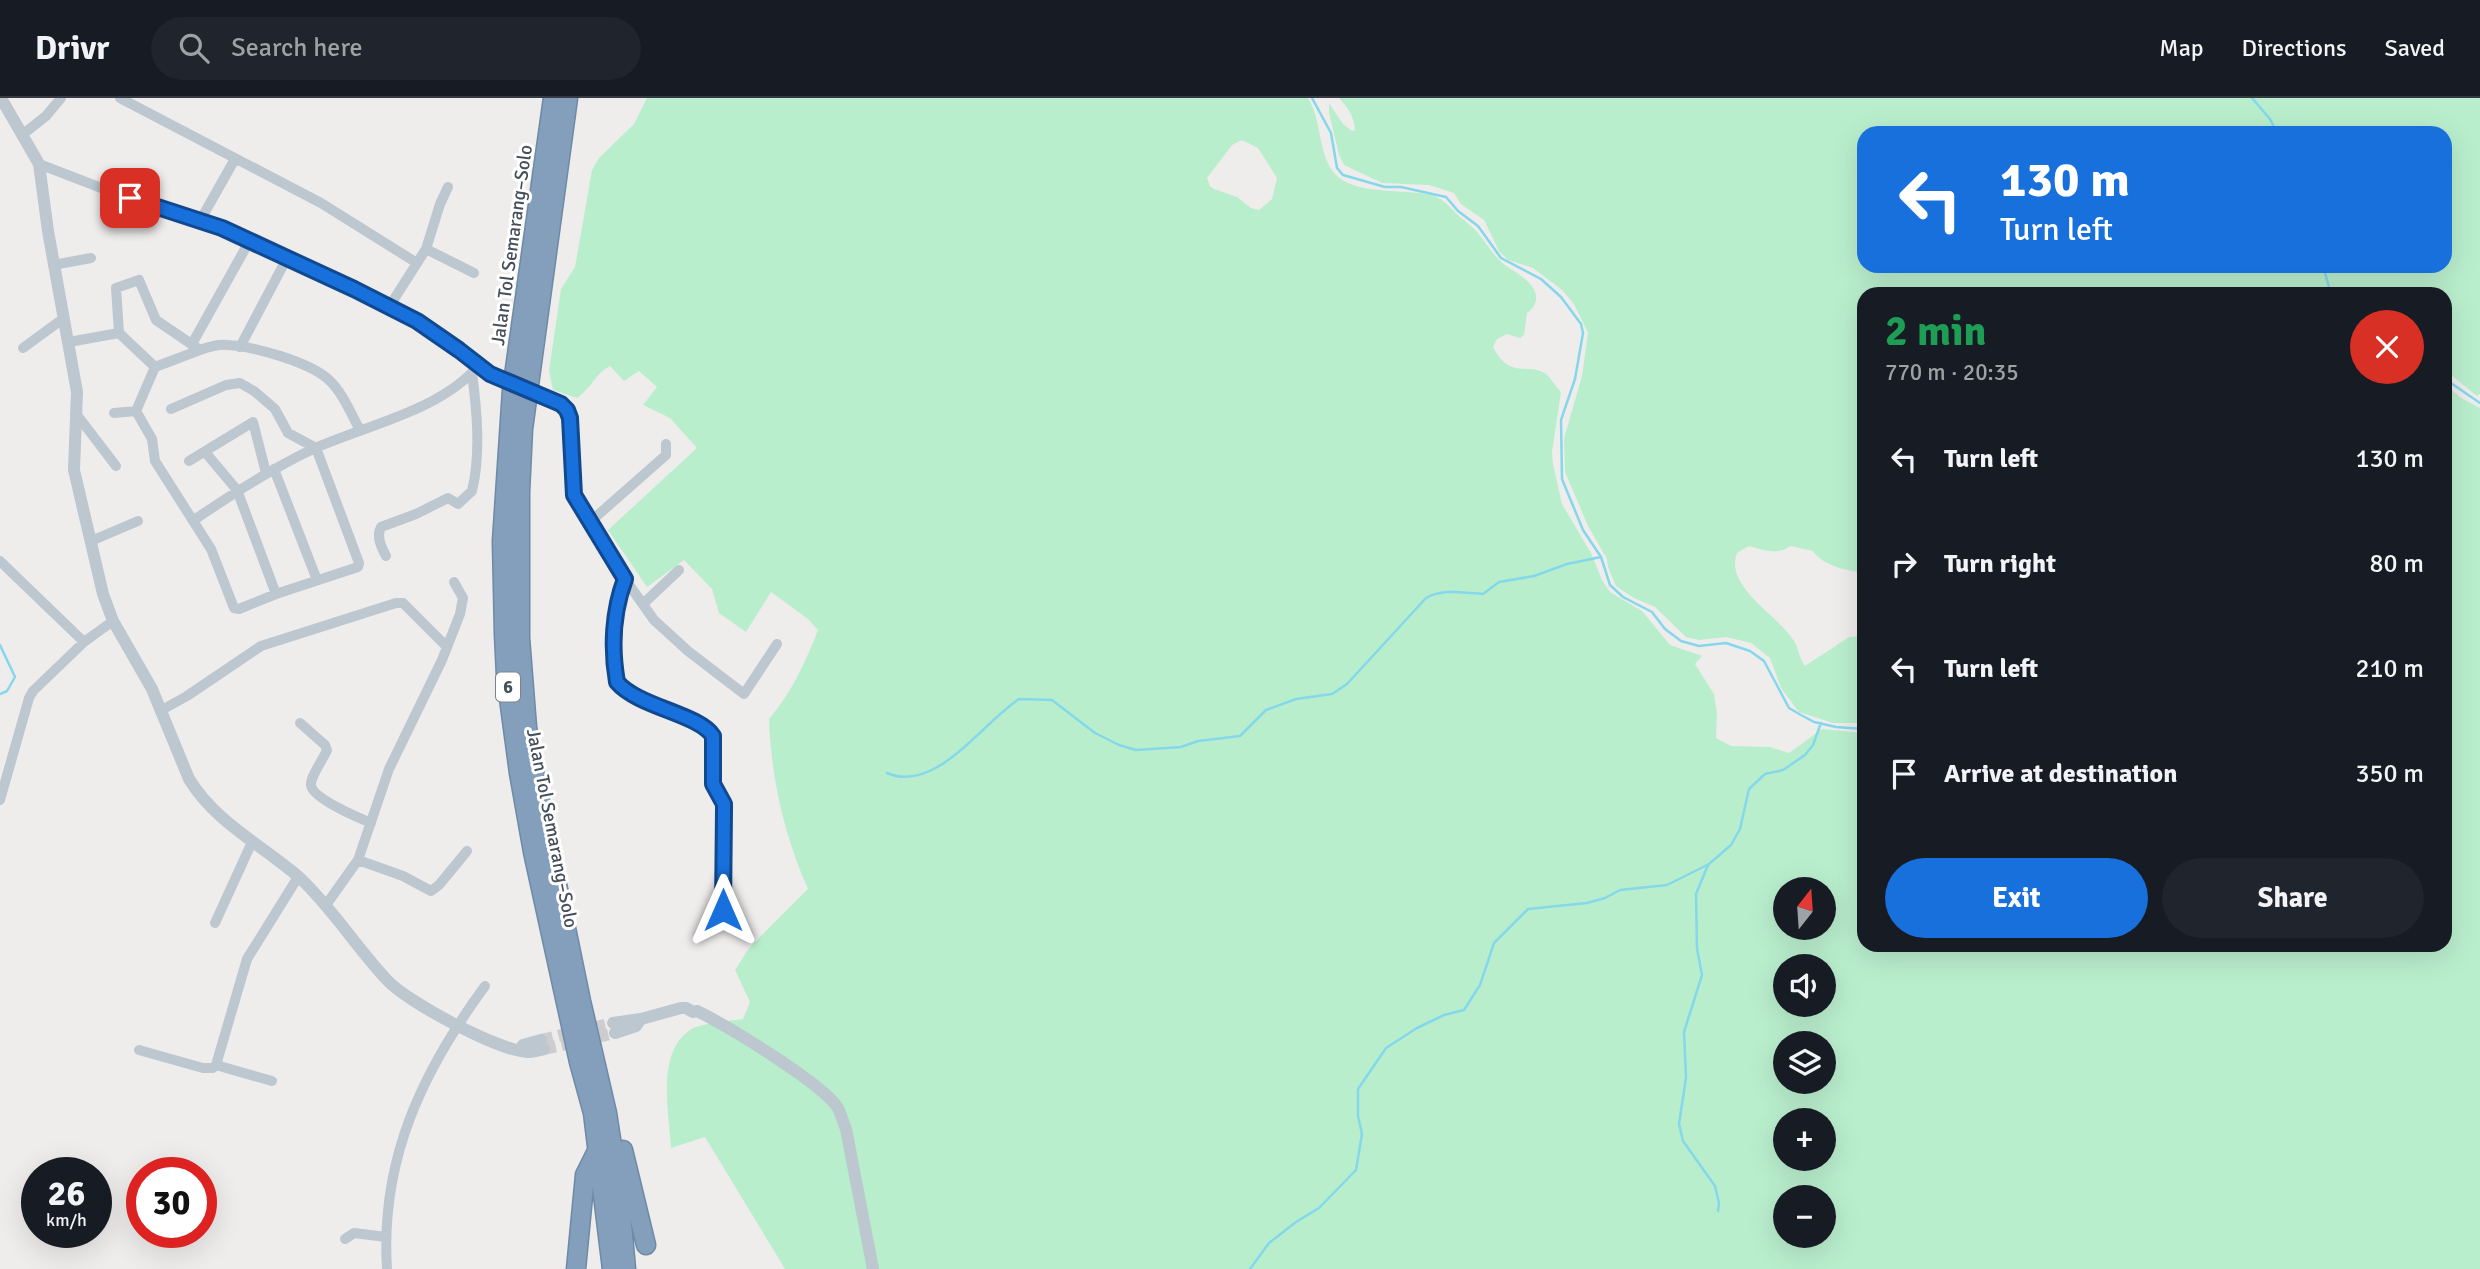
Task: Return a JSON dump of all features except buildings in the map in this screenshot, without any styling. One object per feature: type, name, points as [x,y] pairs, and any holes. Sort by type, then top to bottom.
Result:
[{"type":"highway","name":"Jalan Tol Semarang–Solo","points":[[552,98],[512,390],[502,541],[504,634],[511,722],[526,813],[579,1062],[593,1113],[612,1269]]},
{"type":"highway","name":"Jalan Tol Semarang–Solo","points":[[568,98],[523,429],[520,638],[527,727],[535,777],[612,1143],[626,1269]]},
{"type":"highway","points":[[598,1074],[613,1108],[646,1245]]},
{"type":"highway","points":[[576,1269],[585,1175],[598,1149]]},
{"type":"street","points":[[1,98],[40,169],[53,265],[77,392],[74,470],[103,594],[113,621],[152,689],[189,779],[229,825],[298,877],[326,905],[398,991],[496,1044],[520,1049],[523,1045],[542,1045]]},
{"type":"street","points":[[22,135],[46,116],[61,98]]},
{"type":"street","points":[[120,98],[321,203],[416,263]]},
{"type":"street","points":[[201,219],[235,159]]},
{"type":"street","points":[[40,169],[55,170],[104,189],[201,219],[250,240],[390,307],[439,336],[475,370],[554,400],[567,410],[570,418],[573,490],[625,579],[654,620],[688,651],[744,694],[777,644]]},
{"type":"street","points":[[390,307],[426,249],[448,187]]},
{"type":"street","points":[[196,347],[250,240]]},
{"type":"street","points":[[426,249],[474,273]]},
{"type":"street","points":[[53,265],[91,258]]},
{"type":"street","points":[[240,347],[287,258]]},
{"type":"street","points":[[155,367],[119,333],[116,288],[140,281],[156,320],[196,347]]},
{"type":"street","points":[[23,348],[64,318]]},
{"type":"street","points":[[69,342],[119,333]]},
{"type":"street","points":[[136,411],[155,367],[196,347],[223,344],[276,356],[321,373],[334,385],[360,430]]},
{"type":"street","points":[[194,520],[270,471],[316,448],[406,413],[444,394],[475,370]]},
{"type":"street","points":[[386,556],[379,541],[381,527],[416,514],[446,498],[458,504],[472,491],[476,467],[475,370]]},
{"type":"street","points":[[136,411],[152,439],[155,461],[211,549],[234,608],[239,609],[358,567],[359,562],[316,448],[288,433],[275,410],[254,391],[240,383],[226,385],[171,409]]},
{"type":"street","points":[[114,413],[136,411]]},
{"type":"street","points":[[77,415],[116,466]]},
{"type":"street","points":[[189,461],[254,422],[270,471],[317,580]]},
{"type":"street","points":[[590,522],[666,455],[666,444]]},
{"type":"street","points":[[205,452],[237,491],[276,594]]},
{"type":"street","points":[[91,541],[138,521]]},
{"type":"street","points":[[0,561],[85,642]]},
{"type":"street","points":[[643,604],[680,570]]},
{"type":"street","points":[[625,579],[619,595],[614,629],[617,682],[628,692],[701,726],[713,736],[713,784],[724,804],[723,910]]},
{"type":"street","points":[[326,905],[358,860],[389,769],[447,647],[463,602],[454,582]]},
{"type":"street","points":[[160,711],[261,646],[396,603],[403,603],[447,647]]},
{"type":"street","points":[[0,800],[33,691],[85,642],[113,621]]},
{"type":"street","points":[[300,723],[327,748],[311,783],[312,790],[318,797],[371,823]]},
{"type":"street","points":[[215,923],[252,842]]},
{"type":"street","points":[[358,860],[403,876],[431,891],[467,851]]},
{"type":"street","points":[[139,1049],[203,1068],[213,1068],[216,1065],[247,959],[298,877]]},
{"type":"street","points":[[387,1269],[388,1207],[399,1148],[419,1097],[457,1024],[485,986]]},
{"type":"street","points":[[614,1028],[681,1008],[697,1011],[812,1083],[837,1107],[846,1129],[873,1269]]},
{"type":"street","points":[[216,1065],[272,1082]]},
{"type":"street","points":[[345,1239],[354,1233],[386,1237]]},
{"type":"green space","points":[[647,98],[1308,98],[1316,118],[1323,150],[1331,169],[1338,177],[1358,187],[1422,193],[1438,198],[1475,230],[1494,255],[1535,290],[1536,301],[1527,313],[1524,335],[1520,338],[1507,334],[1497,339],[1493,347],[1506,364],[1546,374],[1561,392],[1552,452],[1562,504],[1610,592],[1642,611],[1670,645],[1702,656],[1695,664],[1714,694],[1717,713],[1716,738],[1731,746],[1770,747],[1789,753],[1822,729],[1857,732],[1857,952],[2452,952],[2452,390],[2480,408],[2480,1269],[785,1269],[705,1137],[671,1148],[667,1084],[672,1053],[679,1040],[690,1030],[708,1024],[743,1019],[750,1002],[735,970],[749,948],[808,889],[780,806],[769,719],[797,677],[818,630],[808,619],[771,592],[746,632],[719,613],[712,589],[684,560],[647,587],[608,530],[697,448],[670,418],[643,405],[657,387],[639,371],[624,381],[610,366],[577,398],[553,390],[549,371],[561,289],[575,267],[592,170],[599,158],[634,124]],"holes":[[[1242,140],[1258,148],[1277,178],[1272,199],[1259,210],[1251,208],[1237,197],[1214,189],[1207,178],[1232,145]]]},
{"type":"green space","points":[[1339,98],[2480,98],[2480,394],[2477,396],[2452,376],[2452,287],[1857,287],[1857,572],[1823,560],[1813,551],[1790,546],[1775,551],[1749,546],[1737,553],[1735,565],[1745,589],[1794,641],[1805,666],[1849,637],[1857,636],[1857,723],[1833,723],[1799,712],[1781,688],[1770,658],[1751,643],[1726,637],[1699,640],[1686,637],[1655,607],[1616,586],[1607,559],[1588,526],[1565,472],[1564,438],[1582,376],[1588,333],[1574,304],[1562,290],[1533,268],[1508,260],[1499,251],[1484,220],[1461,204],[1454,193],[1429,185],[1382,183],[1344,165],[1339,155],[1329,103],[1343,124],[1352,131],[1355,130],[1348,109]]},
{"type":"waterway","points":[[1312,98],[1331,133],[1337,168],[1343,175],[1385,187],[1401,187],[1446,197],[1458,211],[1478,226],[1501,258],[1541,279],[1561,297],[1581,324],[1583,333],[1575,379],[1561,420],[1562,479],[1583,530],[1601,557],[1610,585],[1623,597],[1652,612],[1665,629],[1681,641],[1699,646],[1726,643],[1750,651],[1764,661],[1789,708],[1801,715],[1814,722],[1857,728]]},
{"type":"waterway","points":[[2252,98],[2274,126]]},
{"type":"waterway","points":[[2325,273],[2329,287]]},
{"type":"waterway","points":[[2452,384],[2480,403]]},
{"type":"waterway","points":[[887,773],[905,777],[923,774],[941,765],[1019,699],[1052,700],[1095,733],[1136,750],[1181,747],[1198,741],[1240,736],[1266,710],[1296,699],[1332,694],[1347,684],[1426,598],[1446,592],[1483,594],[1499,582],[1534,576],[1567,564],[1601,557]]},
{"type":"waterway","points":[[0,645],[15,677],[7,691],[0,694]]},
{"type":"waterway","points":[[1250,1269],[1269,1243],[1319,1208],[1356,1170],[1362,1134],[1358,1116],[1358,1089],[1386,1048],[1417,1028],[1444,1015],[1464,1010],[1480,985],[1494,943],[1528,909],[1587,903],[1620,890],[1667,885],[1709,864],[1731,845],[1740,829],[1749,789],[1765,774],[1783,770],[1805,755],[1813,745],[1821,723]]},
{"type":"waterway","points":[[1708,865],[1696,894],[1697,949],[1702,975],[1684,1032],[1686,1078],[1679,1124],[1683,1141],[1715,1186],[1718,1211]]},
{"type":"tunnel","points":[[541,1040],[613,1023]]},
{"type":"tunnel","points":[[544,1049],[615,1033]]},
{"type":"route","points":[[130,198],[222,228],[354,289],[417,321],[490,374],[554,400],[567,410],[570,418],[574,495],[625,579],[615,614],[617,682],[637,697],[712,732],[715,741],[713,784],[724,804],[723,910]]}]
